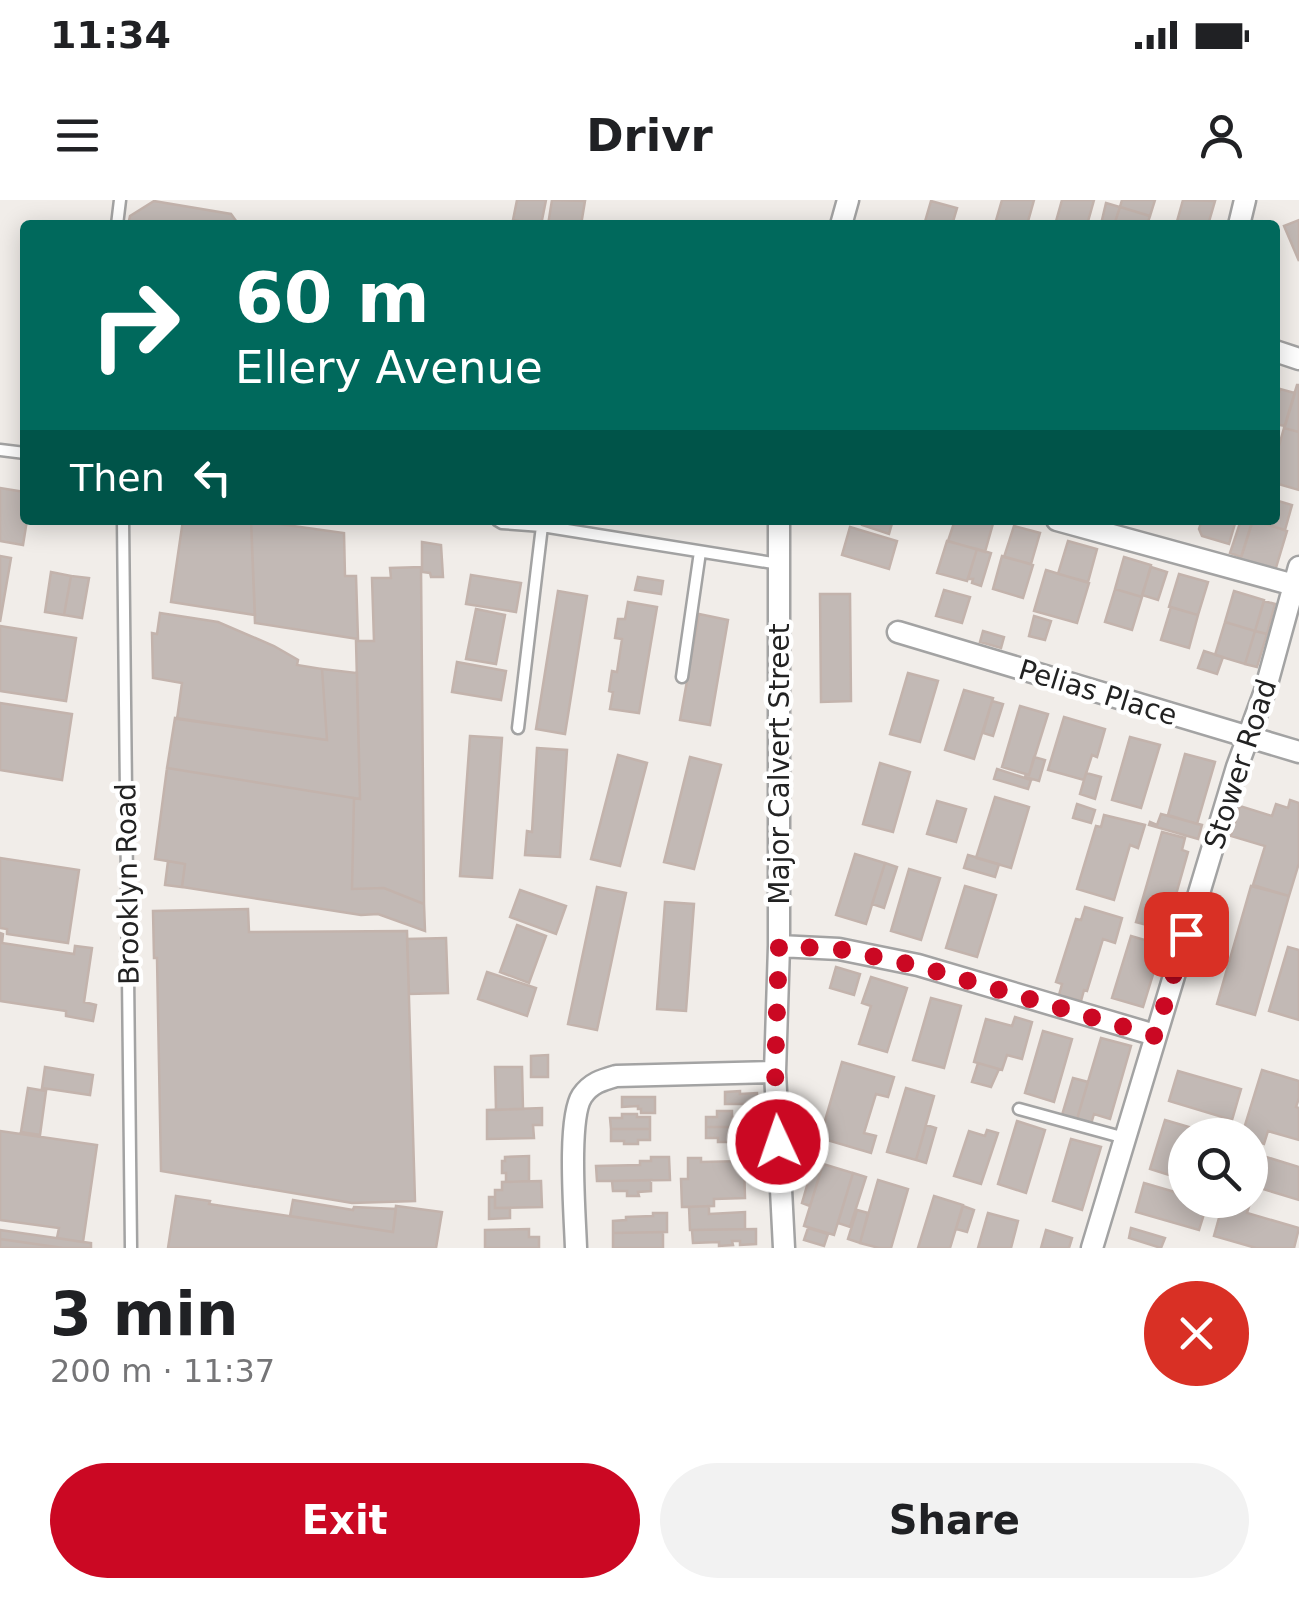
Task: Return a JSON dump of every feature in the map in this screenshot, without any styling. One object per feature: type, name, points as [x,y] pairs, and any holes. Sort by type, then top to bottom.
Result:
[{"type":"street","name":"Major Calvert Street","points":[[779,525],[779,946],[775,1072],[784,1248]]},
{"type":"street","points":[[1078,525],[1296,576]]},
{"type":"street","name":"Stower Road","points":[[1092,1248],[1236,766],[1265,691],[1296,576]]},
{"type":"street","name":"Pelias Place","points":[[898,632],[1299,752]]},
{"type":"street","points":[[779,946],[839,949],[918,966],[1155,1036]]},
{"type":"street","points":[[576,1248],[574,1129],[576,1106],[584,1092],[597,1081],[616,1076],[775,1072]]},
{"type":"lane","name":"Brooklyn Road","points":[[123,525],[131,1248]]},
{"type":"lane","points":[[529,525],[778,564]]},
{"type":"lane","points":[[518,728],[542,526]]},
{"type":"lane","points":[[682,678],[700,552]]},
{"type":"lane","points":[[1018,1109],[1125,1138]]},
{"type":"building","points":[[517,200],[546,200],[542,220],[513,220]]},
{"type":"building","points":[[552,200],[585,201],[582,220],[549,220]]},
{"type":"building","points":[[1002,200],[1034,200],[1028,220],[996,220]]},
{"type":"building","points":[[1062,200],[1094,200],[1088,220],[1056,220]]},
{"type":"building","points":[[1122,200],[1155,200],[1150,216],[1120,207]]},
{"type":"building","points":[[1183,200],[1215,201],[1209,220],[1177,220]]},
{"type":"building","points":[[154,201],[231,214],[235,220],[129,220]]},
{"type":"building","points":[[931,201],[957,208],[953,220],[925,220]]},
{"type":"building","points":[[1106,203],[1120,207],[1116,220],[1102,220]]},
{"type":"building","points":[[1120,207],[1150,216],[1149,220],[1116,220]]},
{"type":"building","points":[[1299,220],[1299,261],[1284,226]]},
{"type":"building","points":[[1299,385],[1299,432],[1284,428]]},
{"type":"building","points":[[1280,389],[1295,393],[1285,426],[1280,425]]},
{"type":"building","points":[[1284,428],[1299,432],[1299,490],[1280,484]]},
{"type":"building","points":[[0,488],[20,491],[20,525],[26,525],[23,545],[0,541]]},
{"type":"building","points":[[1280,501],[1292,505],[1285,530],[1268,525],[1280,525]]},
{"type":"building","points":[[182,525],[251,525],[255,615],[171,602]]},
{"type":"building","points":[[251,525],[287,525],[344,533],[345,576],[356,576],[358,639],[255,623]]},
{"type":"building","points":[[862,525],[892,525],[889,534]]},
{"type":"building","points":[[953,525],[993,525],[985,552],[948,541]]},
{"type":"building","points":[[1200,525],[1235,525],[1229,544],[1202,536]]},
{"type":"building","points":[[1239,525],[1251,525],[1241,557],[1230,553]]},
{"type":"building","points":[[1251,525],[1287,531],[1275,571],[1240,561]]},
{"type":"building","points":[[1014,526],[1040,533],[1031,564],[1004,557]]},
{"type":"building","points":[[850,527],[897,541],[889,569],[842,555]]},
{"type":"building","points":[[947,541],[977,549],[967,581],[937,573]]},
{"type":"building","points":[[1068,541],[1097,549],[1088,582],[1058,574]]},
{"type":"building","points":[[422,542],[441,545],[443,577],[422,572]]},
{"type":"building","points":[[977,549],[991,553],[981,586],[968,579]]},
{"type":"building","points":[[0,556],[11,558],[0,622]]},
{"type":"building","points":[[1002,556],[1033,565],[1023,598],[993,589]]},
{"type":"building","points":[[1124,557],[1151,565],[1142,597],[1115,589]]},
{"type":"building","points":[[421,567],[424,904],[384,888],[352,889],[354,798],[360,799],[356,641],[374,641],[372,578],[391,578],[390,568]]},
{"type":"building","points":[[1151,567],[1167,572],[1158,600],[1142,595]]},
{"type":"building","points":[[1046,570],[1089,583],[1077,623],[1034,611]]},
{"type":"building","points":[[51,572],[71,576],[64,615],[45,612]]},
{"type":"building","points":[[1179,574],[1208,582],[1198,615],[1169,607]]},
{"type":"building","points":[[471,575],[521,583],[516,612],[466,604]]},
{"type":"building","points":[[71,576],[89,578],[82,618],[64,615]]},
{"type":"building","points":[[638,577],[663,581],[661,594],[635,590]]},
{"type":"building","points":[[1115,589],[1142,597],[1132,630],[1105,622]]},
{"type":"building","points":[[944,590],[970,597],[962,623],[936,616]]},
{"type":"building","points":[[558,591],[587,596],[565,734],[536,729]]},
{"type":"building","points":[[1234,591],[1264,600],[1255,631],[1225,622]]},
{"type":"building","points":[[820,594],[850,594],[851,701],[821,702]]},
{"type":"building","points":[[1264,601],[1275,604],[1267,634],[1255,631]]},
{"type":"building","points":[[628,602],[657,607],[639,713],[610,709],[612,671],[617,672],[622,639],[615,638],[618,619],[625,619]]},
{"type":"building","points":[[1171,607],[1198,615],[1189,648],[1161,640]]},
{"type":"building","points":[[476,609],[505,615],[496,664],[466,659]]},
{"type":"building","points":[[160,613],[218,622],[274,646],[298,660],[297,665],[322,669],[327,740],[177,719],[182,683],[153,678],[152,633],[157,634]]},
{"type":"building","points":[[699,614],[728,620],[710,725],[680,720]]},
{"type":"building","points":[[1034,616],[1051,621],[1045,640],[1029,636]]},
{"type":"building","points":[[1225,622],[1255,631],[1245,664],[1215,655]]},
{"type":"building","points":[[0,626],[76,638],[66,701],[0,691]]},
{"type":"building","points":[[983,631],[1004,637],[1001,648],[980,642]]},
{"type":"building","points":[[1255,631],[1267,634],[1257,667],[1245,664]]},
{"type":"building","points":[[1204,651],[1223,657],[1217,674],[1198,668]]},
{"type":"building","points":[[457,662],[506,671],[501,700],[452,692]]},
{"type":"building","points":[[322,669],[357,673],[360,799],[167,768],[175,718],[327,740]]},
{"type":"building","points":[[908,673],[938,681],[920,742],[890,734]]},
{"type":"building","points":[[964,690],[993,698],[974,759],[945,750]]},
{"type":"building","points":[[992,701],[1003,704],[993,736],[983,733]]},
{"type":"building","points":[[0,703],[72,714],[62,780],[0,770]]},
{"type":"building","points":[[1020,706],[1048,714],[1029,775],[1002,767]]},
{"type":"building","points":[[1064,717],[1105,729],[1097,757],[1092,755],[1084,780],[1048,770]]},
{"type":"building","points":[[470,736],[502,738],[492,878],[460,876]]},
{"type":"building","points":[[1130,737],[1160,745],[1141,808],[1112,800]]},
{"type":"building","points":[[537,748],[567,750],[560,857],[525,855],[527,831],[532,832]]},
{"type":"building","points":[[1185,754],[1215,762],[1197,824],[1168,815]]},
{"type":"building","points":[[618,755],[647,763],[620,866],[591,859]]},
{"type":"building","points":[[690,757],[721,765],[694,869],[664,862]]},
{"type":"building","points":[[1034,757],[1045,760],[1039,781],[1025,777]]},
{"type":"building","points":[[880,763],[910,772],[893,832],[863,824]]},
{"type":"building","points":[[167,768],[354,798],[352,889],[384,888],[424,904],[425,931],[378,914],[361,915],[182,887],[185,864],[155,859]]},
{"type":"building","points":[[997,769],[1031,780],[1028,789],[994,779]]},
{"type":"building","points":[[1086,773],[1101,777],[1095,799],[1080,794]]},
{"type":"building","points":[[995,797],[1029,807],[1011,868],[976,858]]},
{"type":"building","points":[[1290,800],[1299,803],[1299,863],[1289,896],[1253,885],[1265,846],[1231,836],[1240,806],[1272,816],[1276,804],[1288,808]]},
{"type":"building","points":[[937,801],[966,809],[956,842],[927,834]]},
{"type":"building","points":[[1077,804],[1095,810],[1091,823],[1073,818]]},
{"type":"building","points":[[1161,814],[1202,825],[1198,839],[1149,825],[1157,825]]},
{"type":"building","points":[[1104,815],[1145,825],[1138,848],[1130,845],[1114,900],[1077,889],[1096,826],[1101,827]]},
{"type":"building","points":[[1162,832],[1185,838],[1182,850],[1188,852],[1166,930],[1136,922]]},
{"type":"building","points":[[855,854],[885,863],[866,924],[836,915]]},
{"type":"building","points":[[968,855],[999,864],[995,877],[964,868]]},
{"type":"building","points":[[0,858],[79,870],[68,943],[7,934],[7,929],[0,928]]},
{"type":"building","points":[[168,861],[185,864],[182,887],[165,885]]},
{"type":"building","points":[[885,863],[897,867],[884,908],[872,904]]},
{"type":"building","points":[[909,869],[940,878],[921,940],[891,931]]},
{"type":"building","points":[[965,886],[996,895],[977,957],[946,948]]},
{"type":"building","points":[[1251,886],[1289,896],[1255,1015],[1217,1004]]},
{"type":"building","points":[[597,887],[626,893],[597,1030],[568,1024]]},
{"type":"building","points":[[520,890],[566,906],[556,934],[510,917]]},
{"type":"building","points":[[665,902],[694,904],[686,1011],[657,1009]]},
{"type":"building","points":[[1085,907],[1122,918],[1115,943],[1103,939],[1081,1001],[1059,995],[1062,984],[1056,982],[1076,919],[1081,920]]},
{"type":"building","points":[[248,909],[249,932],[407,931],[415,1201],[352,1203],[161,1171],[153,911]]},
{"type":"building","points":[[517,925],[546,936],[529,983],[500,972]]},
{"type":"building","points":[[0,933],[2,943],[74,954],[75,946],[92,948],[84,1002],[96,1005],[93,1021],[66,1016],[66,1011],[0,1001]]},
{"type":"building","points":[[1131,936],[1162,945],[1143,1007],[1112,998]]},
{"type":"building","points":[[446,938],[448,993],[409,994],[407,939]]},
{"type":"building","points":[[1288,947],[1299,950],[1299,1020],[1269,1011]]},
{"type":"building","points":[[836,967],[860,974],[854,995],[830,988]]},
{"type":"building","points":[[487,972],[536,988],[527,1016],[478,999]]},
{"type":"building","points":[[871,977],[907,988],[887,1052],[859,1044],[871,1006],[862,1003]]},
{"type":"building","points":[[931,998],[961,1006],[944,1068],[913,1060]]},
{"type":"building","points":[[1015,1017],[1032,1022],[1022,1059],[1007,1055],[1002,1070],[974,1062],[986,1019],[1012,1026]]},
{"type":"building","points":[[1043,1031],[1072,1039],[1054,1102],[1025,1093]]},
{"type":"building","points":[[1101,1038],[1131,1046],[1110,1119],[1094,1114],[1091,1124],[1077,1119]]},
{"type":"building","points":[[548,1055],[548,1077],[531,1077],[531,1056]]},
{"type":"building","points":[[842,1062],[894,1077],[888,1097],[876,1094],[864,1133],[876,1136],[871,1153],[820,1138]]},
{"type":"building","points":[[978,1063],[999,1069],[991,1087],[972,1082]]},
{"type":"building","points":[[45,1067],[93,1075],[90,1095],[42,1088]]},
{"type":"building","points":[[495,1067],[522,1067],[523,1109],[496,1110]]},
{"type":"building","points":[[1262,1070],[1299,1081],[1299,1140],[1268,1131],[1268,1118],[1247,1118]]},
{"type":"building","points":[[1178,1071],[1241,1089],[1233,1118],[1169,1101]]},
{"type":"building","points":[[1073,1078],[1088,1082],[1077,1119],[1062,1115]]},
{"type":"building","points":[[28,1088],[46,1091],[40,1135],[21,1132]]},
{"type":"building","points":[[906,1088],[934,1096],[916,1160],[887,1152]]},
{"type":"building","points":[[725,1092],[757,1093],[758,1110],[747,1111],[747,1104],[725,1104]]},
{"type":"building","points":[[622,1097],[655,1097],[655,1113],[641,1113],[638,1106],[622,1107]]},
{"type":"building","points":[[542,1108],[542,1125],[533,1125],[534,1138],[487,1139],[487,1110]]},
{"type":"building","points":[[717,1111],[732,1111],[732,1117],[744,1117],[744,1127],[706,1127],[706,1117],[717,1117]]},
{"type":"building","points":[[622,1114],[650,1117],[650,1129],[611,1129],[610,1118],[622,1118]]},
{"type":"building","points":[[1165,1120],[1168,1121],[1168,1175],[1150,1169]]},
{"type":"building","points":[[1017,1121],[1045,1130],[1026,1193],[998,1184]]},
{"type":"building","points":[[926,1125],[936,1128],[926,1163],[916,1160]]},
{"type":"building","points":[[706,1127],[744,1127],[744,1138],[718,1142],[718,1138],[706,1138]]},
{"type":"building","points":[[611,1129],[650,1129],[650,1140],[638,1140],[638,1144],[611,1141]]},
{"type":"building","points":[[987,1130],[998,1133],[981,1184],[954,1176],[969,1131],[985,1136]]},
{"type":"building","points":[[0,1131],[97,1145],[83,1242],[57,1238],[59,1228],[0,1220]]},
{"type":"building","points":[[1071,1139],[1101,1147],[1082,1210],[1053,1201]]},
{"type":"building","points":[[529,1156],[529,1181],[506,1182],[506,1173],[502,1173],[505,1157]]},
{"type":"building","points":[[651,1157],[669,1157],[670,1180],[597,1181],[596,1166],[640,1165],[640,1161],[651,1161]]},
{"type":"building","points":[[688,1158],[701,1158],[701,1162],[744,1161],[745,1198],[714,1199],[714,1206],[682,1207],[681,1179],[688,1179]]},
{"type":"building","points":[[1268,1158],[1299,1167],[1299,1200],[1268,1191]]},
{"type":"building","points":[[823,1164],[853,1173],[834,1235],[804,1226]]},
{"type":"building","points":[[811,1172],[820,1174],[810,1206],[802,1203]]},
{"type":"building","points":[[853,1173],[866,1177],[850,1227],[838,1223]]},
{"type":"building","points":[[651,1180],[651,1191],[638,1192],[639,1196],[613,1191],[612,1181]]},
{"type":"building","points":[[878,1180],[908,1189],[891,1248],[860,1243]]},
{"type":"building","points":[[541,1181],[542,1207],[495,1208],[495,1190],[502,1190],[502,1182]]},
{"type":"building","points":[[1144,1183],[1168,1190],[1168,1218],[1203,1218],[1199,1230],[1136,1212]]},
{"type":"building","points":[[176,1196],[393,1232],[396,1206],[442,1212],[436,1248],[168,1248]]},
{"type":"building","points":[[934,1196],[963,1205],[950,1248],[918,1248]]},
{"type":"building","points":[[489,1197],[495,1197],[495,1208],[510,1208],[510,1218],[489,1219]]},
{"type":"building","points":[[293,1200],[353,1210],[396,1209],[393,1232],[290,1216]]},
{"type":"building","points":[[709,1206],[709,1214],[745,1212],[745,1229],[690,1230],[689,1207]]},
{"type":"building","points":[[963,1206],[974,1210],[967,1232],[956,1229]]},
{"type":"building","points":[[857,1210],[868,1213],[860,1243],[848,1239]]},
{"type":"building","points":[[667,1213],[667,1232],[613,1233],[613,1221]]},
{"type":"building","points":[[988,1213],[1018,1221],[1011,1248],[978,1248]]},
{"type":"building","points":[[1219,1218],[1264,1218],[1299,1228],[1294,1248],[1256,1248],[1214,1236]]},
{"type":"building","points":[[808,1228],[828,1234],[824,1246],[804,1240]]},
{"type":"building","points":[[1131,1228],[1165,1238],[1161,1248],[1129,1238]]},
{"type":"building","points":[[529,1229],[529,1237],[539,1237],[539,1248],[485,1248],[485,1230]]},
{"type":"building","points":[[756,1229],[756,1244],[693,1243],[692,1230]]},
{"type":"building","points":[[0,1230],[91,1243],[91,1248],[0,1239]]},
{"type":"building","points":[[1046,1230],[1072,1238],[1069,1248],[1041,1248]]},
{"type":"building","points":[[663,1232],[663,1248],[613,1248],[613,1233]]},
{"type":"building","points":[[0,1239],[63,1248],[0,1248]]},
{"type":"route","points":[[778,1142],[775,1072],[779,946],[839,949],[918,966],[1155,1036],[1186,934]]}]
